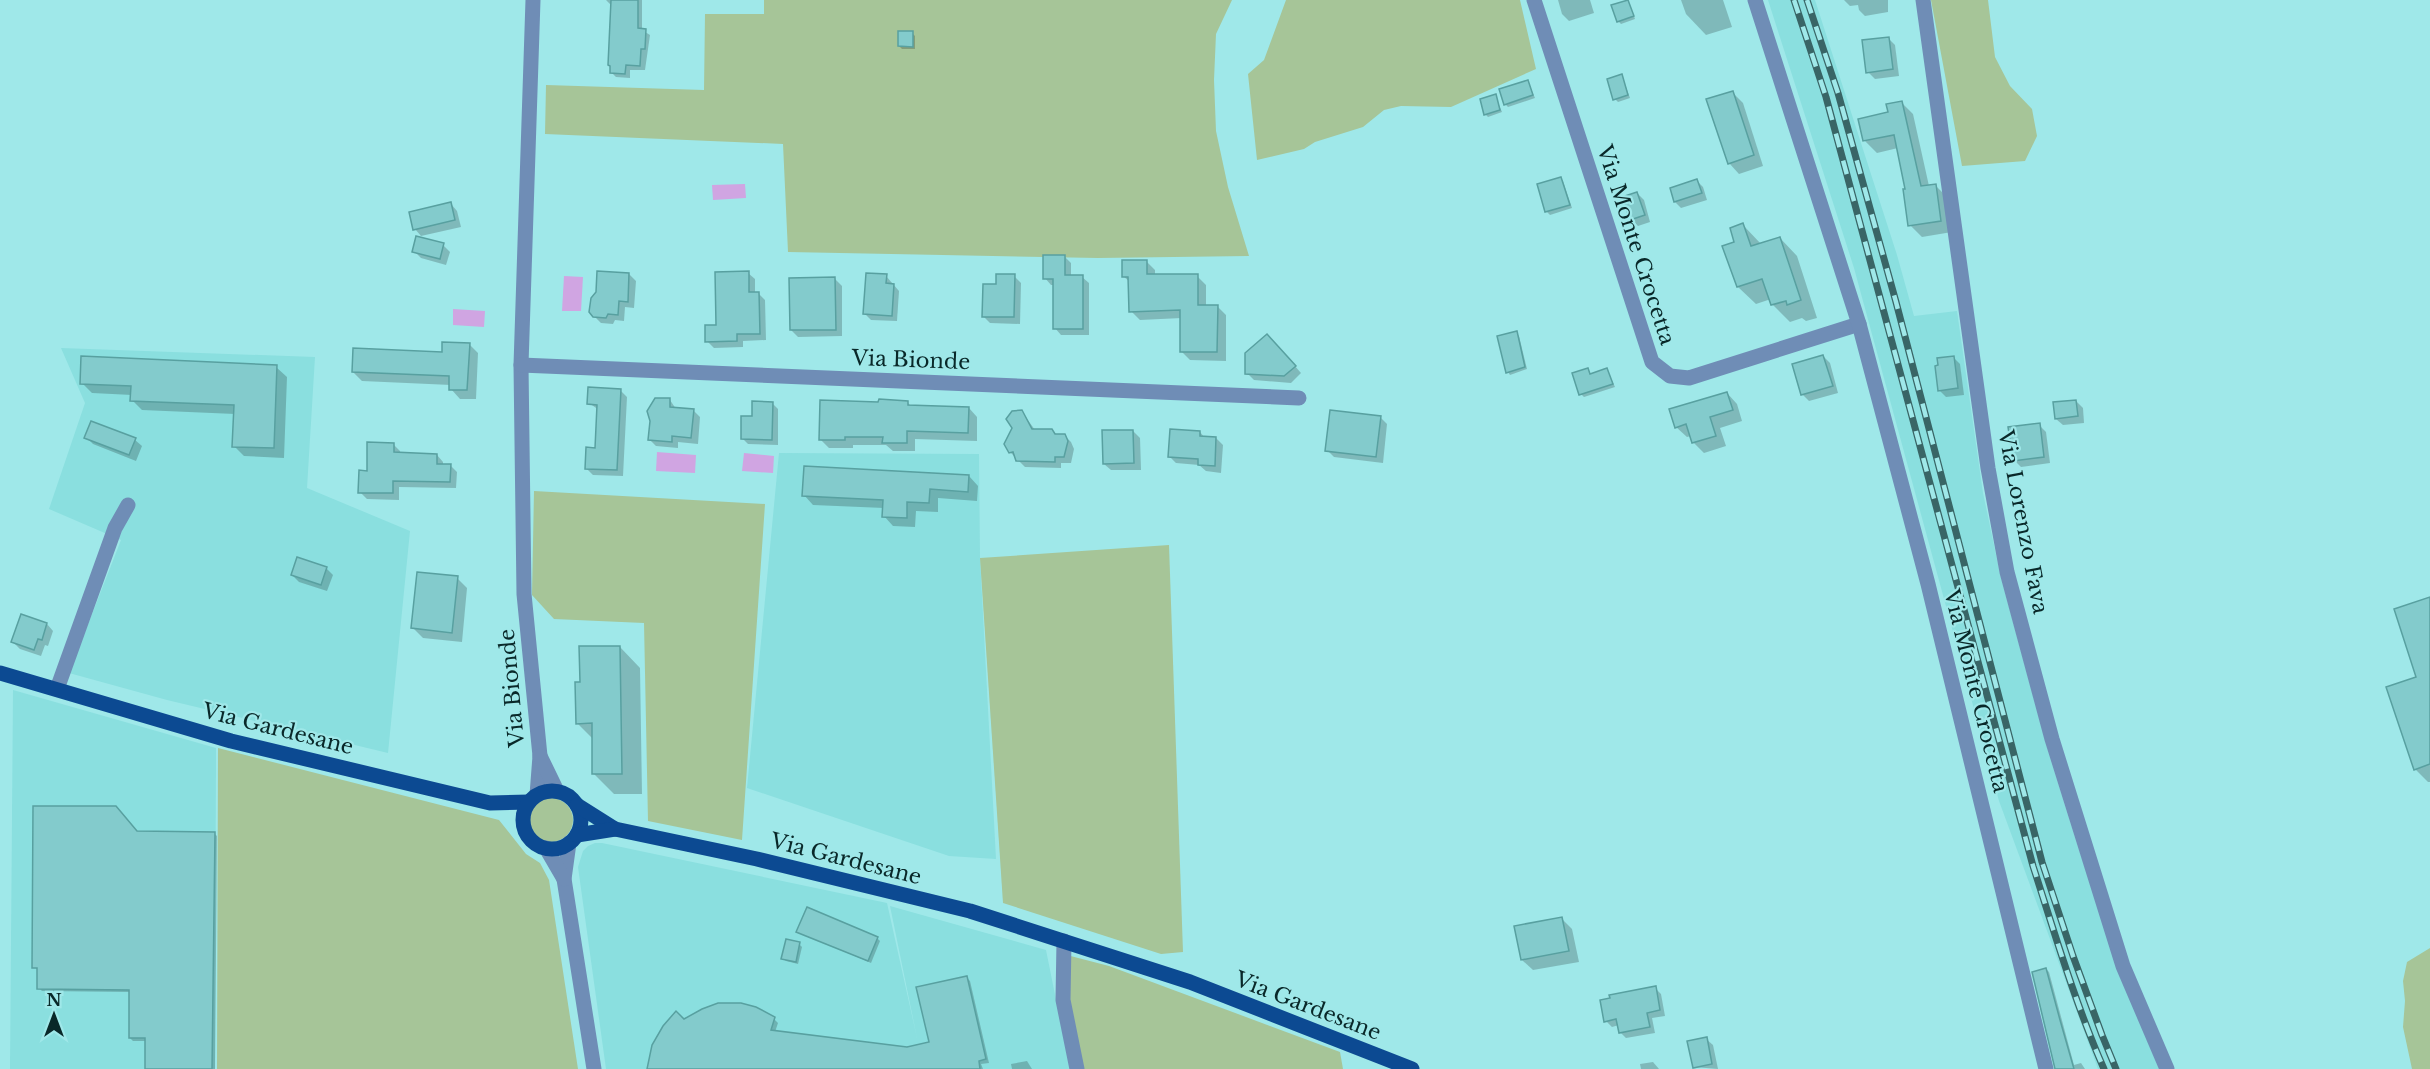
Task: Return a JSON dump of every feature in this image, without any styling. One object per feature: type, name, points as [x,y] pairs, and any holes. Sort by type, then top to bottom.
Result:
[{"type":"main road","name":"Via Gardesane","points":[[0,673],[231,741],[490,803],[523,822]]},
{"type":"main road","points":[[546,791],[557,791],[567,795],[576,805],[580,812],[581,823],[573,839],[558,848],[546,848],[535,843],[527,834],[523,822],[525,811],[533,799],[546,791]]},
{"type":"main road","name":"Via Gardesane","points":[[490,803],[533,799]]},
{"type":"main road","name":"Via Gardesane","points":[[576,805],[615,829],[757,859],[970,911],[1190,982],[1405,1068]]},
{"type":"main road","name":"Via Gardesane","points":[[573,839],[615,829]]},
{"type":"street","name":"Via Bionde","points":[[532,0],[521,365],[525,594],[540,756],[533,799]]},
{"type":"street","name":"Via Monte Crocetta","points":[[1534,0],[1652,362],[1670,376],[1689,378],[1859,324]]},
{"type":"street","name":"Via Monte Crocetta","points":[[1755,0],[1859,324],[1928,584],[2046,1069]]},
{"type":"street","name":"Via Lorenzo Fava","points":[[1923,0],[1988,468],[2007,572],[2052,739],[2123,966],[2166,1069]]},
{"type":"street","name":"Via Bionde","points":[[521,365],[1299,398]]},
{"type":"street","points":[[57,689],[116,528],[128,505]]},
{"type":"street","name":"Via Bionde","points":[[540,756],[557,791]]},
{"type":"street","points":[[564,879],[573,839]]},
{"type":"street","points":[[546,848],[564,879],[594,1069]]},
{"type":"street","points":[[1064,941],[1063,1000],[1077,1069]]},
{"type":"shaded area","points":[[1768,0],[1815,0],[1897,255],[1914,316],[1957,311],[1983,493],[2001,578],[2048,751],[2078,847],[2131,1001],[2159,1069],[2098,1069],[1999,801],[1854,268]]},
{"type":"shaded area","points":[[745,184],[746,198],[713,200],[712,185]]},
{"type":"shaded area","points":[[564,276],[583,277],[581,311],[562,311]]},
{"type":"shaded area","points":[[453,309],[485,311],[484,327],[453,325]]},
{"type":"shaded area","points":[[61,348],[315,357],[307,488],[410,531],[388,753],[167,700],[69,673],[121,540],[49,509],[85,403]]},
{"type":"shaded area","points":[[657,452],[696,455],[695,473],[656,471]]},
{"type":"shaded area","points":[[744,453],[774,456],[773,473],[742,471]]},
{"type":"shaded area","points":[[779,453],[979,454],[980,558],[996,859],[949,856],[747,788]]},
{"type":"shaded area","points":[[13,690],[216,748],[215,1069],[10,1069]]},
{"type":"shaded area","points":[[595,843],[887,903],[917,1038],[890,906],[1046,950],[1070,1069],[606,1069],[578,867],[583,851]]},
{"type":"green space","points":[[764,0],[1232,0],[1216,34],[1214,80],[1216,131],[1228,187],[1249,256],[1098,258],[788,252],[783,144],[545,134],[546,85],[704,90],[705,14],[764,14]]},
{"type":"green space","points":[[1286,0],[1520,0],[1536,69],[1451,107],[1401,106],[1384,110],[1363,127],[1315,142],[1304,149],[1257,160],[1248,74],[1264,60]]},
{"type":"green space","points":[[1931,0],[1988,0],[1995,57],[2010,86],[2032,109],[2037,136],[2025,161],[1962,166]]},
{"type":"green space","points":[[534,491],[765,504],[742,840],[648,821],[644,623],[554,619],[532,595]]},
{"type":"green space","points":[[1169,545],[1183,952],[1161,954],[1003,903],[980,558]]},
{"type":"green space","points":[[218,748],[499,820],[526,854],[540,863],[549,880],[578,1069],[217,1069]]},
{"type":"green space","points":[[551,798],[566,805],[573,820],[566,835],[551,842],[536,835],[529,820],[536,805]]},
{"type":"green space","points":[[2430,948],[2430,1069],[2412,1069],[2403,1027],[2405,1001],[2403,981],[2407,962]]},
{"type":"green space","points":[[1059,953],[1109,966],[1340,1052],[1343,1069],[1084,1069]]},
{"type":"building","points":[[611,0],[638,0],[638,28],[646,29],[645,49],[641,49],[640,66],[626,65],[625,74],[610,73],[608,65]]},
{"type":"building","points":[[1628,0],[1634,16],[1617,22],[1611,5]]},
{"type":"building","points":[[898,31],[913,31],[913,47],[898,46]]},
{"type":"building","points":[[1889,37],[1893,69],[1866,73],[1862,40]]},
{"type":"building","points":[[1622,74],[1628,95],[1613,100],[1607,79]]},
{"type":"building","points":[[1528,80],[1533,95],[1504,105],[1499,89]]},
{"type":"building","points":[[1733,91],[1754,155],[1728,164],[1706,99]]},
{"type":"building","points":[[1496,94],[1500,110],[1484,115],[1480,99]]},
{"type":"building","points":[[1902,101],[1921,186],[1936,184],[1941,221],[1908,226],[1903,189],[1905,189],[1894,135],[1863,141],[1858,119],[1888,112],[1886,104]]},
{"type":"building","points":[[1561,177],[1570,205],[1545,212],[1537,184]]},
{"type":"building","points":[[1697,179],[1702,193],[1674,202],[1670,188]]},
{"type":"building","points":[[1637,192],[1645,215],[1630,220],[1622,197]]},
{"type":"building","points":[[451,202],[455,220],[413,230],[409,212]]},
{"type":"building","points":[[1743,223],[1751,246],[1780,237],[1801,300],[1787,305],[1786,301],[1771,305],[1762,279],[1737,287],[1722,246],[1734,242],[1730,228]]},
{"type":"building","points":[[416,236],[444,243],[440,259],[412,252]]},
{"type":"building","points":[[1043,255],[1065,255],[1065,275],[1083,275],[1083,329],[1053,329],[1053,279],[1043,279]]},
{"type":"building","points":[[1122,260],[1147,260],[1147,274],[1198,274],[1198,305],[1218,305],[1217,352],[1180,352],[1180,310],[1129,312],[1128,277],[1122,277]]},
{"type":"building","points":[[597,271],[629,273],[628,302],[619,301],[618,315],[608,314],[606,318],[593,317],[589,312],[591,298],[596,292]]},
{"type":"building","points":[[749,271],[749,292],[759,292],[760,334],[737,334],[737,341],[705,342],[705,325],[716,325],[715,272]]},
{"type":"building","points":[[866,273],[887,274],[886,283],[894,284],[892,316],[863,314]]},
{"type":"building","points":[[996,274],[1015,274],[1014,317],[982,317],[983,284],[996,284]]},
{"type":"building","points":[[835,277],[836,330],[790,330],[789,278]]},
{"type":"building","points":[[1517,331],[1525,367],[1506,373],[1497,336]]},
{"type":"building","points":[[1267,334],[1296,366],[1284,376],[1245,374],[1245,353]]},
{"type":"building","points":[[442,342],[470,343],[467,390],[449,390],[449,376],[352,372],[353,348],[442,352]]},
{"type":"building","points":[[1823,355],[1833,386],[1801,395],[1792,364]]},
{"type":"building","points":[[81,356],[277,365],[274,448],[232,447],[234,405],[130,401],[131,386],[80,384]]},
{"type":"building","points":[[1954,356],[1958,388],[1938,391],[1935,366],[1938,365],[1937,358]]},
{"type":"building","points":[[1588,368],[1590,374],[1607,368],[1613,384],[1579,395],[1572,373]]},
{"type":"building","points":[[588,387],[621,389],[617,470],[585,469],[586,447],[595,448],[597,405],[587,404]]},
{"type":"building","points":[[1727,392],[1733,410],[1710,417],[1716,436],[1692,443],[1686,424],[1675,428],[1669,409]]},
{"type":"building","points":[[655,398],[670,398],[670,407],[694,409],[691,438],[672,436],[672,442],[648,440],[650,421],[647,411]]},
{"type":"building","points":[[879,399],[908,401],[908,405],[969,407],[968,433],[907,431],[907,443],[882,443],[883,437],[819,440],[820,400],[878,402]]},
{"type":"building","points":[[2076,400],[2078,416],[2055,419],[2053,402]]},
{"type":"building","points":[[752,401],[773,402],[772,440],[741,439],[741,416],[752,416]]},
{"type":"building","points":[[1022,410],[1032,429],[1052,429],[1055,434],[1065,434],[1068,441],[1064,457],[1055,457],[1055,462],[1016,461],[1013,452],[1009,453],[1004,444],[1012,428],[1006,419],[1012,411]]},
{"type":"building","points":[[1330,410],[1381,416],[1376,457],[1325,451]]},
{"type":"building","points":[[91,421],[136,438],[129,455],[84,438]]},
{"type":"building","points":[[2040,423],[2044,457],[2013,461],[2008,427]]},
{"type":"building","points":[[1170,429],[1200,431],[1200,436],[1216,437],[1215,466],[1198,465],[1198,459],[1168,457]]},
{"type":"building","points":[[1102,430],[1133,430],[1134,463],[1103,464]]},
{"type":"building","points":[[367,442],[394,443],[394,452],[437,454],[437,464],[451,464],[450,482],[393,481],[393,493],[358,493],[359,470],[367,471]]},
{"type":"building","points":[[804,466],[969,475],[968,492],[930,489],[929,503],[907,502],[907,518],[882,517],[883,500],[802,496]]},
{"type":"building","points":[[297,557],[327,567],[321,585],[291,575]]},
{"type":"building","points":[[417,572],[458,576],[452,633],[411,628]]},
{"type":"building","points":[[2430,597],[2430,764],[2414,770],[2386,687],[2416,677],[2394,609]]},
{"type":"building","points":[[21,614],[47,623],[42,640],[38,639],[34,650],[11,642]]},
{"type":"building","points":[[579,646],[620,646],[622,774],[592,774],[592,723],[576,724],[575,682],[580,682]]},
{"type":"building","points":[[33,806],[116,806],[137,831],[215,832],[212,1069],[145,1069],[145,1038],[129,1038],[129,990],[37,989],[37,968],[32,968]]},
{"type":"building","points":[[807,907],[878,937],[868,961],[796,932]]},
{"type":"building","points":[[1562,917],[1569,951],[1521,960],[1514,926]]},
{"type":"building","points":[[786,939],[800,942],[796,962],[781,959]]},
{"type":"building","points":[[2046,968],[2074,1069],[2055,1069],[2032,972]]},
{"type":"building","points":[[967,976],[986,1059],[979,1061],[980,1069],[647,1069],[652,1045],[663,1026],[676,1011],[684,1019],[718,1003],[741,1003],[756,1007],[775,1017],[771,1030],[907,1047],[929,1042],[916,987]]},
{"type":"building","points":[[1656,986],[1660,1010],[1647,1013],[1650,1027],[1619,1033],[1616,1019],[1604,1022],[1600,1000],[1610,998],[1609,995]]},
{"type":"building","points":[[1707,1037],[1712,1064],[1693,1068],[1687,1041]]},
{"type":"railway","points":[[1794,0],[1826,97],[2033,866],[2057,943],[2104,1069]]},
{"type":"railway","points":[[1807,0],[1838,93],[1896,302],[2042,862],[2073,956],[2116,1069]]}]
